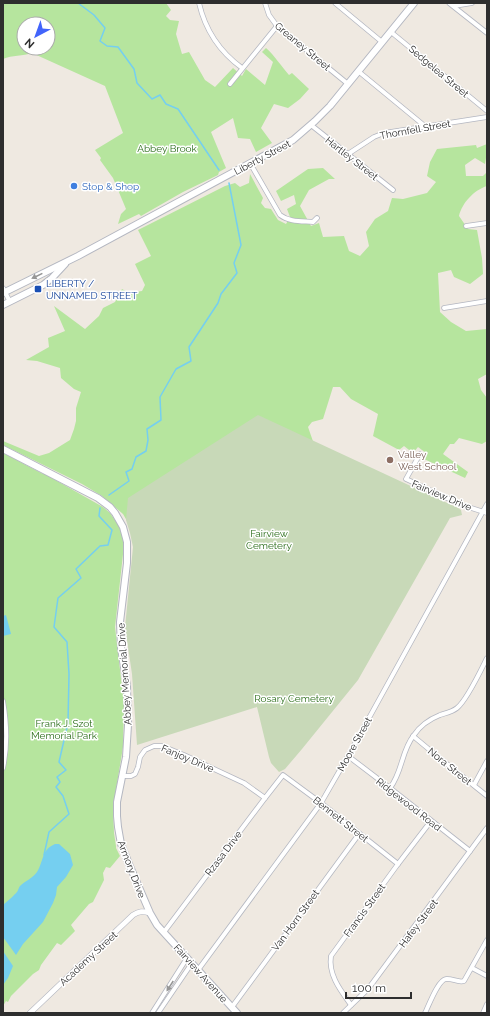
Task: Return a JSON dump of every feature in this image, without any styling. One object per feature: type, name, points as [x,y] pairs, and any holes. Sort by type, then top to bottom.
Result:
[{"type":"main road","name":"Liberty Street","points":[[4,291],[69,260],[293,140],[327,110],[412,4]]},
{"type":"main road","name":"Liberty Street","points":[[5,302],[43,284],[52,278],[69,260]]},
{"type":"main road","name":"Abbey Memorial Drive","points":[[3,449],[98,498],[108,505],[113,511],[125,531],[127,555],[120,622],[121,648],[127,686],[128,718],[127,746],[122,776]]},
{"type":"main road","name":"Armory Drive","points":[[122,776],[117,810],[119,836],[150,913],[157,925],[164,932]]},
{"type":"main road","name":"Fairview Avenue","points":[[164,932],[237,1013]]},
{"type":"street","points":[[199,3],[206,24],[216,41],[228,56],[242,68]]},
{"type":"street","name":"Greaney Street","points":[[265,3],[269,15],[277,26],[348,84]]},
{"type":"street","points":[[335,3],[382,42]]},
{"type":"street","points":[[449,3],[487,34]]},
{"type":"street","points":[[454,6],[472,3]]},
{"type":"street","points":[[230,84],[277,26]]},
{"type":"street","name":"Sedgelea Street","points":[[391,32],[487,111]]},
{"type":"street","points":[[358,71],[426,127]]},
{"type":"street","name":"Thornfell Street","points":[[348,154],[374,137],[384,133],[487,117]]},
{"type":"street","name":"Hartley Street","points":[[311,125],[393,190]]},
{"type":"street","points":[[250,163],[280,215],[285,219],[295,221],[313,222],[317,218]]},
{"type":"street","points":[[466,226],[487,223]]},
{"type":"street","points":[[4,291],[5,302]]},
{"type":"street","points":[[444,308],[487,301]]},
{"type":"street","name":"Fairview Drive","points":[[420,454],[406,479],[462,505],[485,512]]},
{"type":"street","name":"Moore Street","points":[[198,970],[321,803],[485,512],[487,504]]},
{"type":"street","points":[[390,788],[398,775],[406,750],[413,736],[431,719],[452,711],[460,705],[487,658]]},
{"type":"street","points":[[3,701],[7,723],[7,735],[3,768]]},
{"type":"street","name":"Nora Street","points":[[413,736],[487,796]]},
{"type":"street","name":"Fanjoy Drive","points":[[122,776],[131,776],[135,774],[140,757],[145,750],[154,746],[162,746],[244,783],[265,798]]},
{"type":"street","name":"Ridgewood Road","points":[[348,756],[470,851]]},
{"type":"street","points":[[474,785],[487,761]]},
{"type":"street","name":"Bennett Street","points":[[283,775],[398,864]]},
{"type":"street","name":"Rzasa Drive","points":[[164,932],[283,775]]},
{"type":"street","name":"Francis Street","points":[[351,1005],[340,990],[331,968],[331,956],[431,821]]},
{"type":"street","name":"Hafey Street","points":[[344,1013],[368,989],[487,828]]},
{"type":"street","name":"Van Horn Street","points":[[232,1007],[359,834]]},
{"type":"street","name":"Academy Street","points":[[30,1013],[133,915],[138,911],[150,913]]},
{"type":"street","points":[[425,1013],[436,988],[442,980],[448,978],[463,982],[487,940]]},
{"type":"street","points":[[152,1013],[189,960]]},
{"type":"street","points":[[158,1013],[189,960]]},
{"type":"street","points":[[472,968],[487,976]]},
{"type":"street","points":[[482,1013],[487,1004]]},
{"type":"green space","name":"Abbey Brook","points":[[3,3],[166,3],[171,10],[166,16],[170,20],[179,21],[176,34],[182,54],[189,52],[205,80],[215,87],[233,68],[242,76],[246,69],[265,85],[273,62],[262,52],[266,48],[289,75],[292,73],[309,89],[300,99],[288,108],[274,104],[261,128],[272,143],[256,152],[250,139],[238,138],[233,118],[211,132],[226,168],[219,172],[218,175],[183,192],[141,216],[139,214],[118,224],[121,214],[126,209],[113,178],[100,160],[101,158],[95,150],[123,133],[105,86],[39,56],[56,56],[56,16],[16,16],[16,56],[18,56],[3,59]]},
{"type":"green space","points":[[487,144],[487,157],[485,164],[475,158],[465,165],[466,176],[483,176],[487,172],[487,186],[469,198],[463,206],[459,216],[468,229],[477,230],[483,274],[470,284],[454,277],[451,270],[438,273],[440,312],[451,322],[466,331],[487,329],[487,374],[478,379],[481,390],[487,398],[487,441],[482,444],[459,438],[454,444],[450,444],[443,454],[468,472],[465,478],[424,459],[426,453],[418,447],[413,453],[404,446],[399,450],[373,436],[378,414],[351,399],[340,387],[333,387],[323,419],[312,422],[308,427],[315,447],[134,546],[130,526],[123,514],[102,496],[82,484],[3,445],[3,441],[39,456],[49,453],[70,440],[76,421],[76,408],[81,392],[74,389],[61,378],[60,368],[37,361],[26,360],[49,347],[48,338],[65,331],[54,306],[85,329],[99,316],[103,308],[115,302],[122,289],[129,293],[142,291],[145,285],[135,264],[151,256],[138,230],[225,186],[235,183],[240,187],[249,183],[250,174],[263,198],[261,203],[265,208],[271,209],[278,220],[286,224],[290,217],[287,209],[296,204],[294,195],[281,201],[276,191],[308,169],[323,168],[335,179],[329,179],[309,190],[300,206],[311,226],[319,223],[323,237],[344,236],[349,251],[360,256],[369,246],[366,232],[375,219],[388,211],[392,198],[403,199],[427,193],[436,182],[427,176],[430,162],[437,149],[476,145],[477,148]]},
{"type":"green space","name":"Fairview Cemetery","points":[[258,415],[458,508],[461,510],[462,515],[450,518],[358,680],[285,769],[279,772],[271,763],[257,707],[137,745],[132,674],[125,627],[133,547],[126,520],[128,498]]},
{"type":"green space","name":"Frank J. Szot Memorial Park","points":[[3,453],[43,473],[103,507],[110,513],[121,530],[124,545],[115,627],[124,704],[123,747],[113,808],[116,848],[120,856],[110,868],[106,867],[103,873],[104,880],[93,902],[89,904],[71,925],[75,931],[61,945],[57,943],[39,970],[11,996],[8,1002],[6,1001],[3,1006]]},
{"type":"water","points":[[6,615],[11,634],[3,636],[3,616]]},
{"type":"water","points":[[55,844],[59,844],[70,854],[73,865],[66,877],[57,887],[53,903],[43,922],[23,944],[16,955],[3,937],[3,905],[16,893],[20,886],[37,872],[47,849]]},
{"type":"water","points":[[3,951],[13,966],[3,985]]},
{"type":"waterway","name":"Abbey Brook","points":[[78,3],[94,15],[105,28],[100,41],[107,46],[118,47],[134,69],[137,83],[152,99],[160,95],[166,104],[178,109],[219,170]]},
{"type":"waterway","name":"Abbey Brook","points":[[109,495],[129,481],[126,472],[132,469],[136,457],[146,451],[148,440],[147,429],[161,420],[160,397],[176,369],[191,361],[189,347],[218,303],[221,294],[237,273],[234,263],[241,245],[229,183]]},
{"type":"waterway","name":"Abbey Brook","points":[[44,855],[49,832],[69,814],[63,796],[56,787],[60,782],[57,777],[66,770],[59,762],[68,723],[69,674],[67,642],[54,627],[58,598],[81,578],[76,569],[100,546],[108,545],[112,530],[99,516],[100,508]]},
{"type":"place","name":"Stop & Shop","points":[[74,186]]},
{"type":"place","name":"LIBERTY / UNNAMED STREET","points":[[38,289]]},
{"type":"place","name":"Valley West School","points":[[390,460]]},
{"type":"park label","name":"Rosary Cemetery","points":[[294,698]]}]
